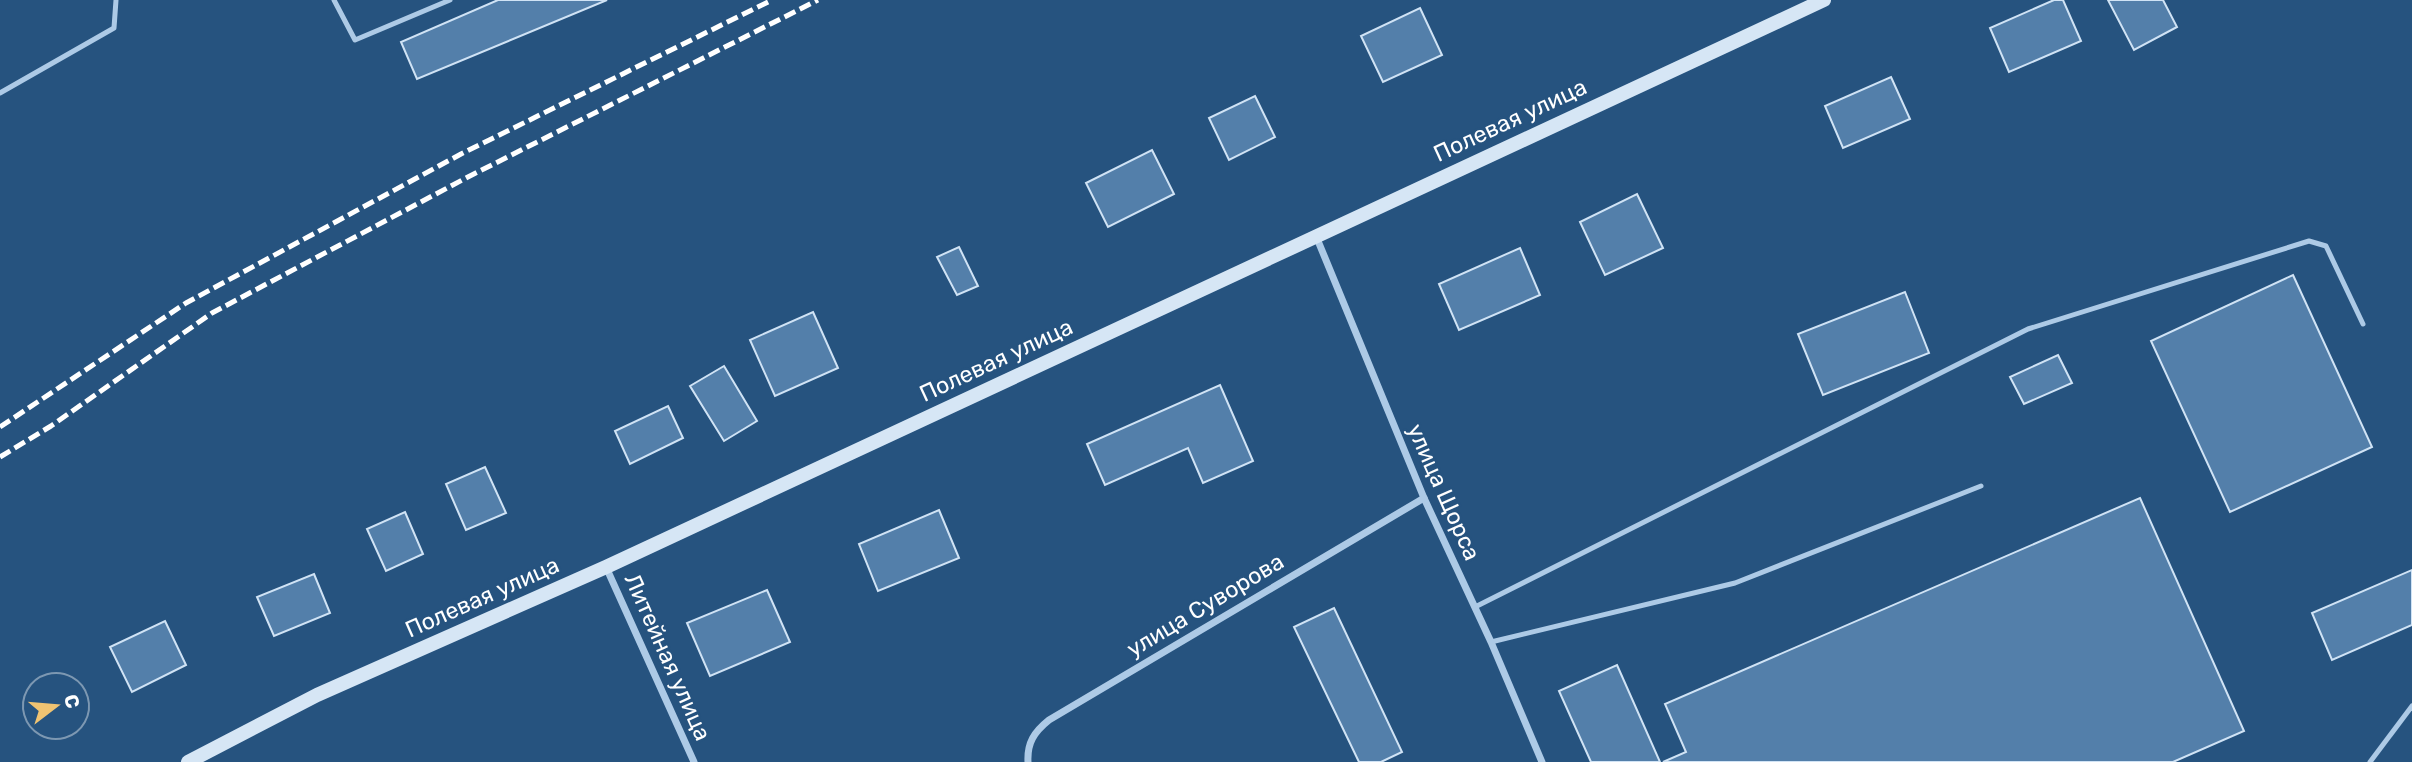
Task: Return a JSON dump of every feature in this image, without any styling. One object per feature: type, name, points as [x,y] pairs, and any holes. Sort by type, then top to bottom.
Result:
[{"type":"street","name":"Полевая улица","points":[[188,762],[317,695],[606,567],[1824,0]]},
{"type":"street","name":"улица Щорса","points":[[1316,235],[1424,498],[1491,642],[1542,762]]},
{"type":"street","name":"улица Суворова","points":[[1028,762],[1028,749],[1035,732],[1049,720],[1424,498]]},
{"type":"street","name":"Литейная улица","points":[[606,567],[694,762]]},
{"type":"lane","points":[[0,93],[114,28],[116,0]]},
{"type":"lane","points":[[334,0],[355,40],[450,0]]},
{"type":"lane","points":[[1475,607],[2028,329],[2309,241],[2326,246],[2363,324]]},
{"type":"lane","points":[[1491,642],[1735,583],[1981,486]]},
{"type":"lane","points":[[2370,762],[2412,706]]},
{"type":"building","points":[[498,0],[607,0],[417,79],[401,42]]},
{"type":"building","points":[[2054,0],[2063,0],[2081,41],[2009,72],[1990,28]]},
{"type":"building","points":[[2108,0],[2163,0],[2177,27],[2134,50]]},
{"type":"building","points":[[1420,8],[1442,55],[1383,82],[1361,36]]},
{"type":"building","points":[[1891,77],[1910,119],[1843,148],[1825,106]]},
{"type":"building","points":[[1255,96],[1275,137],[1229,160],[1209,118]]},
{"type":"building","points":[[1152,150],[1174,194],[1108,227],[1086,183]]},
{"type":"building","points":[[1637,194],[1663,248],[1605,275],[1580,222]]},
{"type":"building","points":[[959,247],[978,286],[957,295],[937,257]]},
{"type":"building","points":[[1520,248],[1540,295],[1459,330],[1439,284]]},
{"type":"building","points":[[2293,275],[2372,447],[2230,512],[2151,341]]},
{"type":"building","points":[[1905,292],[1929,353],[1823,395],[1798,334]]},
{"type":"building","points":[[813,312],[838,368],[775,396],[750,340]]},
{"type":"building","points":[[2058,355],[2072,383],[2024,404],[2010,377]]},
{"type":"building","points":[[724,366],[757,421],[724,441],[690,386]]},
{"type":"building","points":[[1220,385],[1253,461],[1203,483],[1188,448],[1105,485],[1087,444]]},
{"type":"building","points":[[668,406],[683,438],[630,464],[615,431]]},
{"type":"building","points":[[485,467],[506,513],[466,530],[446,484]]},
{"type":"building","points":[[2140,498],[2244,731],[2173,762],[1663,762],[1686,752],[1665,704]]},
{"type":"building","points":[[939,510],[959,558],[878,591],[859,544]]},
{"type":"building","points":[[405,512],[423,554],[386,571],[367,529]]},
{"type":"building","points":[[2412,570],[2412,625],[2332,660],[2312,613]]},
{"type":"building","points":[[314,574],[330,613],[274,636],[257,597]]},
{"type":"building","points":[[767,590],[790,642],[710,676],[687,623]]},
{"type":"building","points":[[1334,608],[1402,752],[1381,762],[1359,762],[1294,627]]},
{"type":"building","points":[[165,621],[186,665],[132,692],[110,647]]},
{"type":"building","points":[[1617,665],[1660,762],[1591,762],[1559,691]]},
{"type":"railway","points":[[0,427],[186,303],[461,154],[772,0]]},
{"type":"railway","points":[[0,457],[51,426],[212,313],[466,178],[818,0]]}]
